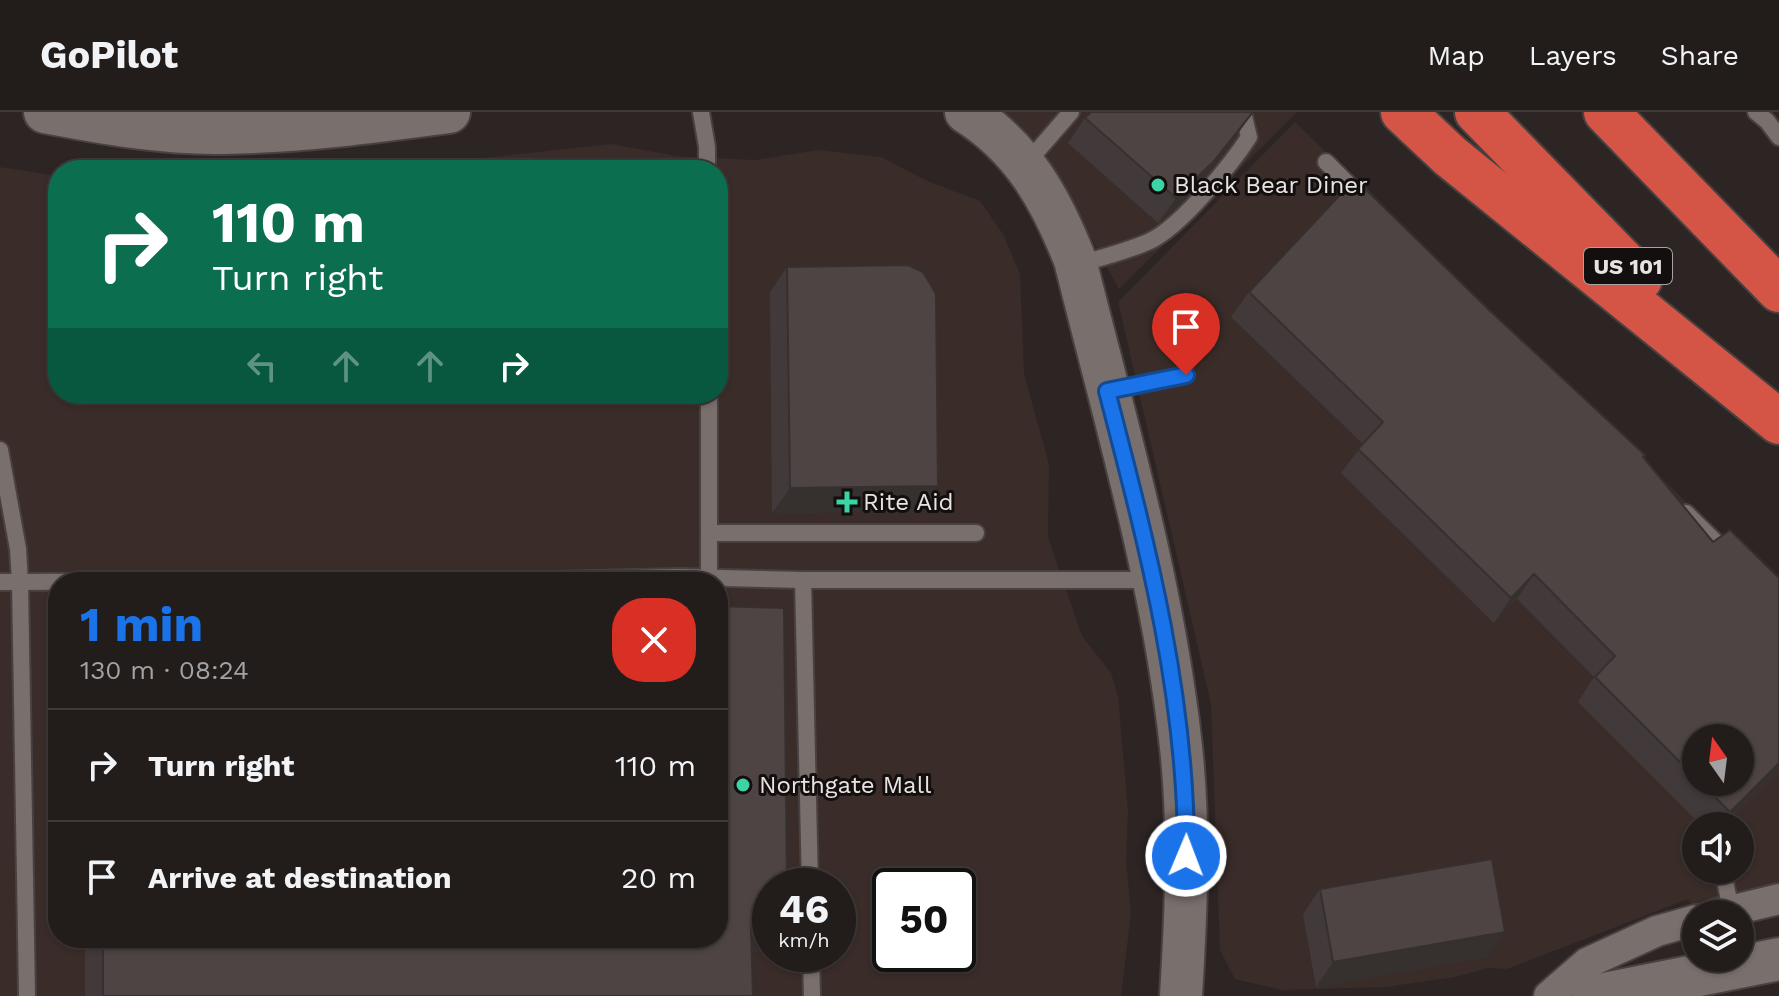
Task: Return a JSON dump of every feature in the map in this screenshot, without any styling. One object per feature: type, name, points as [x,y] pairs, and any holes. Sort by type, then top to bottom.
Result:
[{"type":"highway","points":[[1403,112],[1450,156],[1779,421]]},
{"type":"highway","name":"US 101","points":[[1477,112],[1779,421]]},
{"type":"highway","points":[[1606,112],[1779,290]]},
{"type":"main road","points":[[45,112],[130,119],[220,133],[323,129],[373,117],[449,112]]},
{"type":"main road","points":[[983,116],[1026,164],[1055,211],[1077,265],[1156,580],[1171,666],[1186,811],[1186,914],[1181,996]]},
{"type":"main road","points":[[1594,996],[1779,959]]},
{"type":"street","points":[[1754,905],[1779,899]]},
{"type":"street","points":[[1549,996],[1587,963],[1657,931],[1682,924]]},
{"type":"lane","points":[[701,112],[707,160]]},
{"type":"lane","points":[[1026,164],[1071,112]]},
{"type":"lane","points":[[1077,265],[1152,240],[1174,224],[1249,137],[1243,112]]},
{"type":"lane","points":[[1756,112],[1779,137]]},
{"type":"lane","points":[[1326,162],[1382,217]]},
{"type":"lane","points":[[1107,391],[1186,375]]},
{"type":"lane","points":[[709,404],[709,572]]},
{"type":"lane","points":[[0,450],[18,549],[20,582],[27,996]]},
{"type":"lane","points":[[1677,504],[1745,571]]},
{"type":"lane","points":[[709,533],[976,533]]},
{"type":"lane","points":[[728,578],[1156,580]]},
{"type":"lane","points":[[803,580],[810,868]]},
{"type":"lane","points":[[0,582],[48,582]]},
{"type":"lane","points":[[811,972],[812,996]]},
{"type":"shaded area","points":[[998,112],[1297,112],[1119,289],[1043,150]]},
{"type":"shaded area","points":[[1295,122],[1779,592],[1779,884],[1713,900],[1682,900],[1507,969],[1488,968],[1455,977],[1386,987],[1281,990],[1235,979],[1220,950],[1211,704],[1118,302]]},
{"type":"shaded area","points":[[611,144],[676,156],[755,160],[818,150],[881,157],[925,180],[980,201],[1003,234],[1020,274],[1024,374],[1049,464],[1048,537],[1082,636],[1111,673],[1118,696],[1128,811],[1126,860],[1131,913],[1121,996],[0,996],[0,167],[48,174],[48,404],[728,404],[728,160],[464,160]]},
{"type":"building","name":"Black Bear Diner","points":[[1091,112],[1253,112],[1213,162],[1176,198],[1085,118]]},
{"type":"building","points":[[1355,179],[1488,309],[1645,455],[1643,457],[1713,542],[1730,530],[1779,578],[1779,763],[1754,788],[1754,724],[1682,724],[1682,764],[1595,677],[1615,656],[1534,574],[1511,598],[1358,449],[1383,422],[1249,292]]},
{"type":"building","name":"Rite Aid","points":[[908,265],[923,272],[936,294],[938,486],[790,488],[787,267]]},
{"type":"building","name":"Northgate Mall","points":[[728,606],[784,608],[787,868],[752,868],[753,996],[103,996],[103,948],[728,948]]},
{"type":"building","points":[[1714,796],[1746,796],[1730,812]]},
{"type":"building","points":[[1492,859],[1505,932],[1333,962],[1320,889]]},
{"type":"place","name":"Black Bear Diner","points":[[1158,185]]},
{"type":"place","name":"Rite Aid","points":[[847,502]]},
{"type":"place","name":"Northgate Mall","points":[[743,785]]},
{"type":"route","points":[[1186,375],[1107,391],[1156,580],[1171,666],[1186,811],[1186,856]]}]
